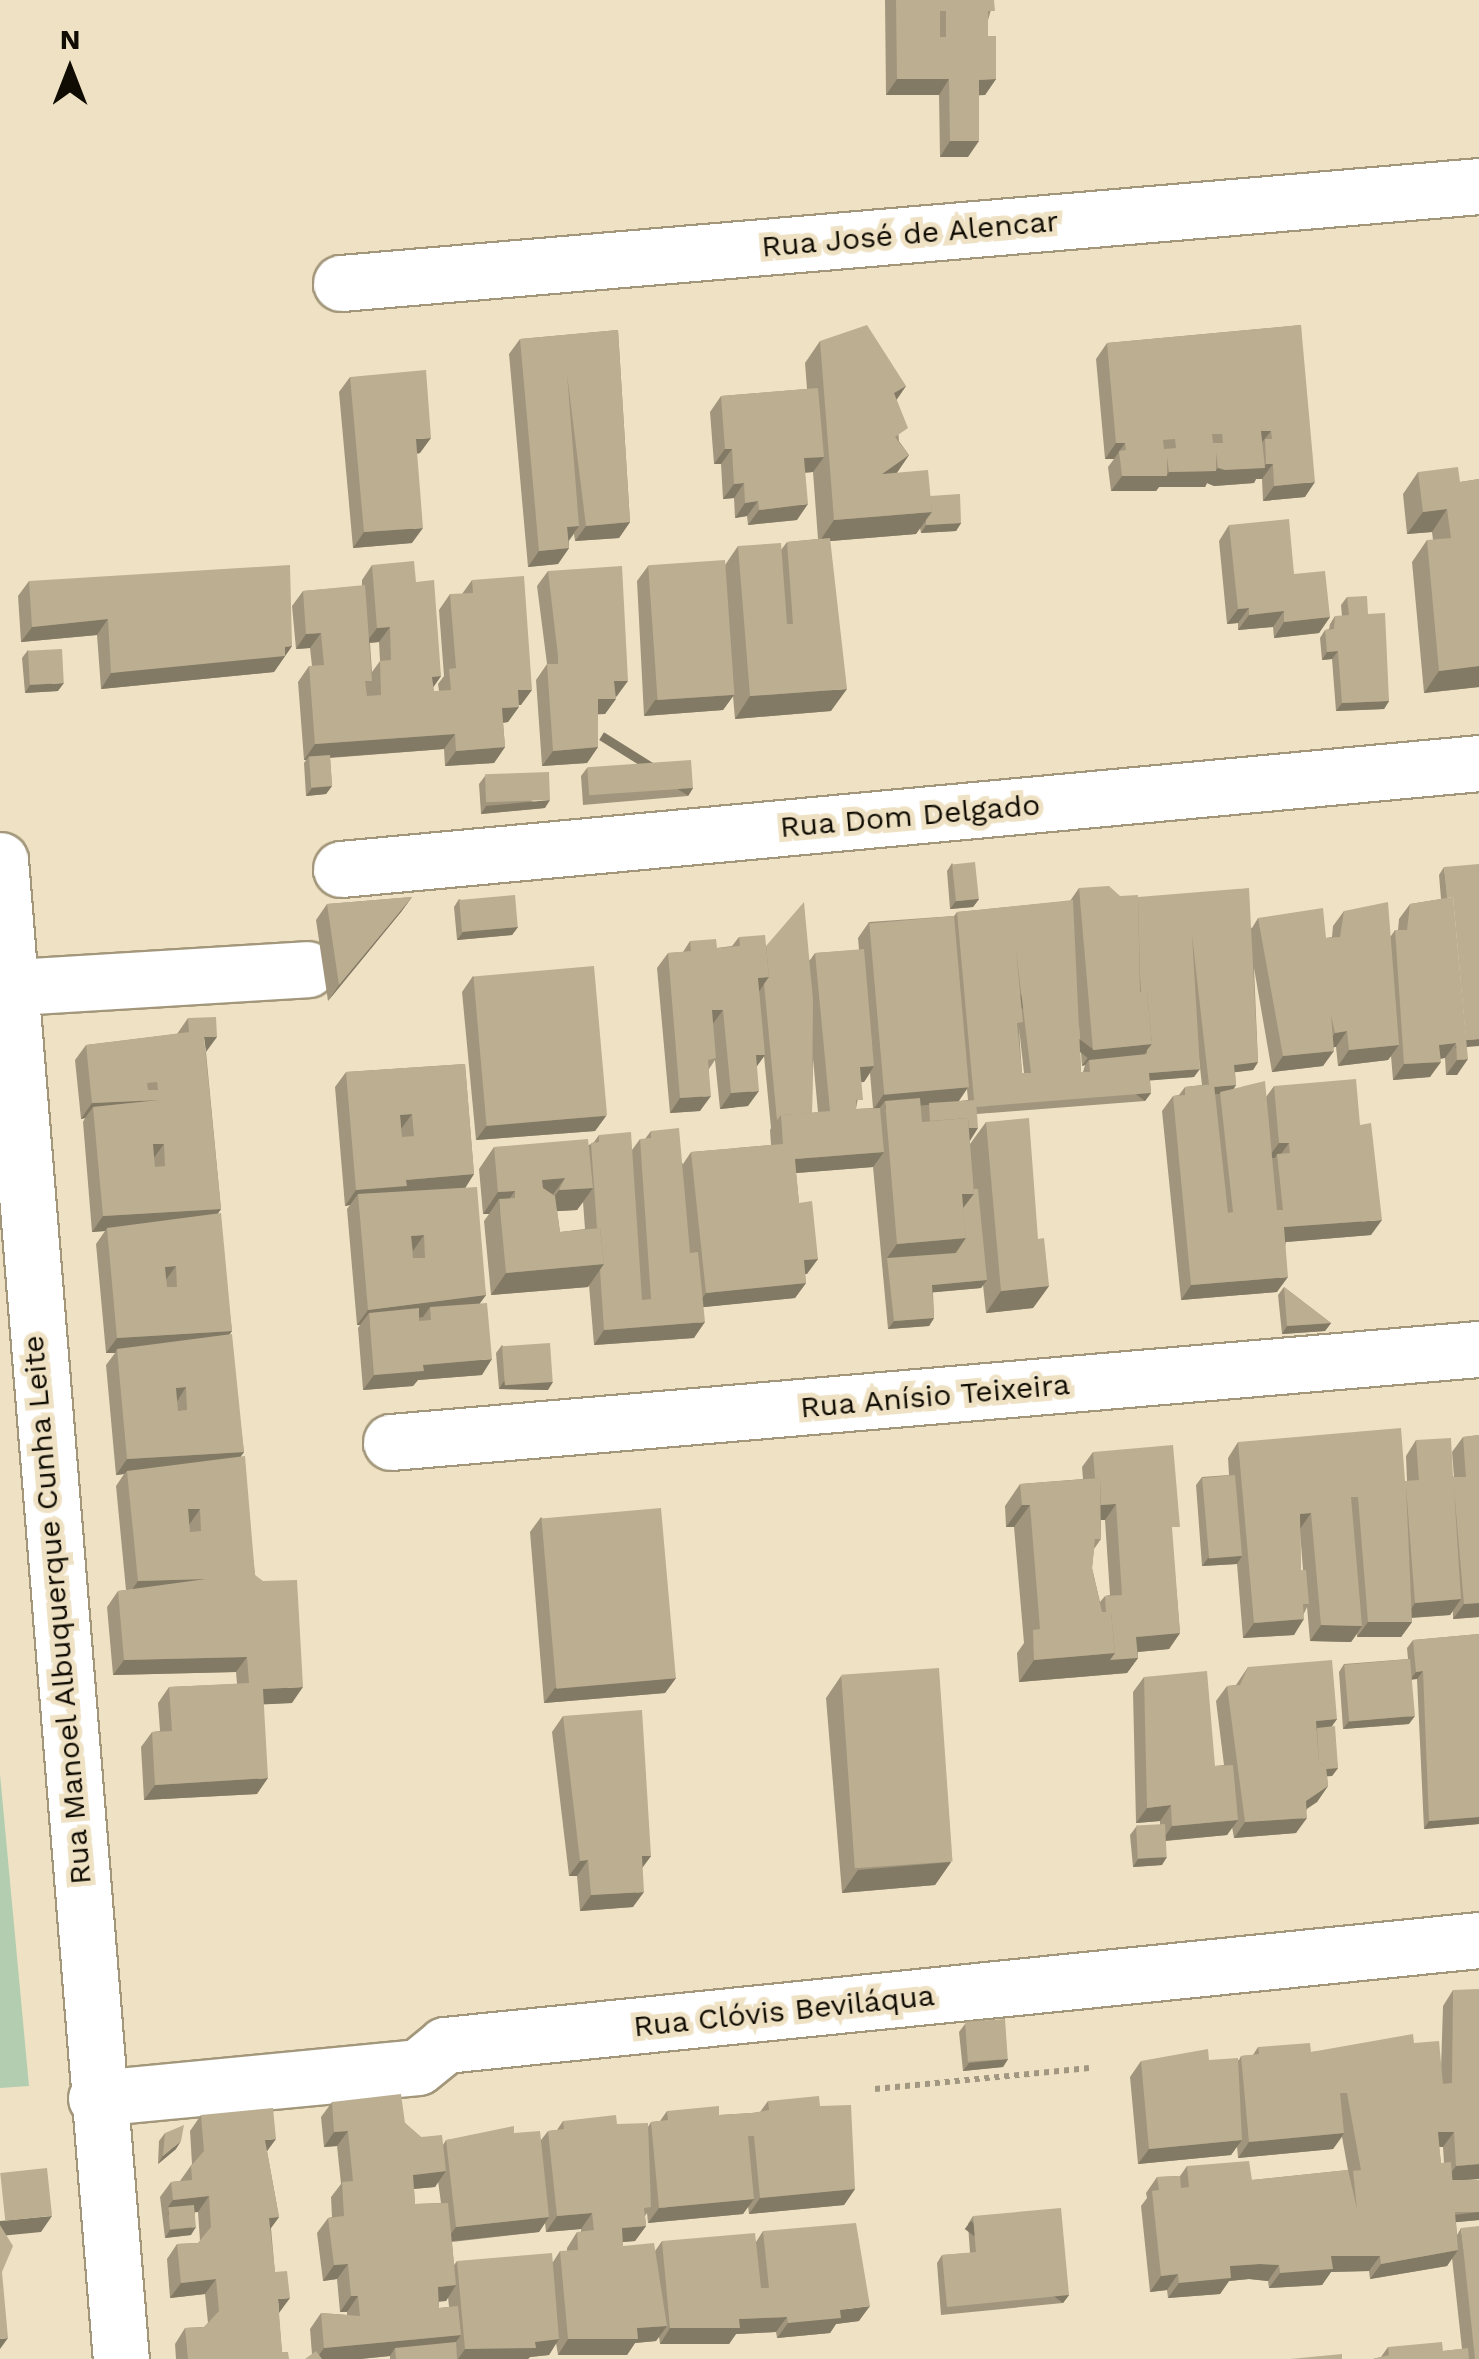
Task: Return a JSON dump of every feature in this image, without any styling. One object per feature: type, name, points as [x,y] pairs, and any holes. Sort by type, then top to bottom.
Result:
[{"type":"street","name":"Rua José de Alencar","points":[[341,282],[1479,186]]},
{"type":"street","name":"Rua Dom Delgado","points":[[341,869],[1479,763]]},
{"type":"street","name":"Rua Manoel Albuquerque Cunha Leite","points":[[0,860],[4,988],[121,2359]]},
{"type":"street","points":[[4,988],[308,969]]},
{"type":"street","name":"Rua Anísio Teixeira","points":[[392,1442],[1479,1349]]},
{"type":"street","name":"Rua Clóvis Beviláqua","points":[[96,2098],[418,2067],[445,2046],[1479,1940]]},
{"type":"path","points":[[876,2088],[1088,2068]]},
{"type":"green space","points":[[0,1774],[29,2086],[0,2088]]},
{"type":"building","points":[[896,0],[994,0],[995,11],[988,11],[988,36],[996,36],[996,79],[979,80],[979,141],[950,141],[949,79],[897,79]],"holes":[[[940,11],[946,11],[946,37],[940,37]]]},
{"type":"building","points":[[867,325],[906,386],[894,393],[908,428],[895,437],[909,455],[882,474],[928,470],[932,512],[834,520],[820,341]]},
{"type":"building","points":[[1301,325],[1315,482],[1274,486],[1273,464],[1266,464],[1265,439],[1272,439],[1271,431],[1261,431],[1265,468],[1218,468],[1216,452],[1216,471],[1169,472],[1167,457],[1167,476],[1122,476],[1119,451],[1126,450],[1125,443],[1116,443],[1107,343]],"holes":[[[1212,434],[1222,434],[1223,443],[1213,443]],[[1175,439],[1176,448],[1164,449],[1163,440]]]},
{"type":"building","points":[[618,330],[630,522],[586,526],[567,374],[579,526],[567,527],[569,548],[539,551],[520,339]]},
{"type":"building","points":[[426,370],[431,438],[416,439],[423,528],[364,532],[350,377]]},
{"type":"building","points":[[818,388],[824,457],[804,458],[808,504],[759,510],[758,501],[745,503],[744,483],[734,484],[732,449],[725,449],[721,396]]},
{"type":"building","points":[[1458,467],[1460,482],[1479,479],[1479,666],[1439,671],[1427,540],[1451,538],[1447,509],[1423,512],[1418,472]]},
{"type":"building","points":[[960,494],[961,523],[926,525],[932,512],[930,496]]},
{"type":"building","points":[[1289,519],[1294,574],[1325,571],[1330,617],[1284,622],[1284,611],[1249,615],[1249,608],[1238,609],[1229,525]]},
{"type":"building","points":[[830,538],[847,689],[750,696],[738,546],[781,543],[787,624],[793,624],[787,542]]},
{"type":"building","points":[[725,560],[734,695],[658,700],[648,565]]},
{"type":"building","points":[[414,561],[416,582],[434,580],[441,676],[432,677],[434,691],[451,690],[449,669],[456,668],[450,594],[473,593],[472,580],[524,576],[532,690],[518,690],[519,707],[502,708],[505,747],[456,751],[455,734],[315,744],[309,666],[324,665],[321,633],[306,634],[303,591],[365,585],[372,681],[365,681],[367,696],[381,695],[380,661],[391,660],[390,627],[377,628],[372,565]]},
{"type":"building","points":[[290,565],[292,646],[285,647],[285,656],[111,673],[108,619],[32,627],[29,581]]},
{"type":"building","points":[[622,566],[628,681],[614,681],[616,699],[598,699],[598,747],[553,751],[547,664],[558,664],[558,656],[548,571]]},
{"type":"building","points":[[1367,596],[1368,614],[1385,613],[1389,701],[1342,703],[1338,651],[1327,652],[1325,630],[1334,629],[1335,616],[1349,615],[1347,597]]},
{"type":"building","points":[[62,649],[64,683],[30,685],[28,651]]},
{"type":"building","points":[[330,755],[332,786],[311,787],[309,756]]},
{"type":"building","points":[[691,760],[693,788],[589,795],[587,767]]},
{"type":"building","points":[[549,772],[550,800],[486,802],[485,774]]},
{"type":"building","points":[[975,862],[979,899],[956,901],[952,864]]},
{"type":"building","points":[[1479,864],[1479,1039],[1466,1040],[1453,897],[1447,898],[1444,867]]},
{"type":"building","points":[[1109,886],[1120,896],[1138,895],[1140,992],[1147,992],[1152,1044],[1093,1050],[1079,888]]},
{"type":"building","points":[[1249,888],[1258,1062],[1234,1065],[1236,1085],[1209,1085],[1192,935],[1200,1069],[1149,1073],[1151,1093],[976,1107],[957,912],[1073,900],[1081,1072],[1090,1072],[1089,1060],[1147,1054],[1152,1044],[1147,992],[1141,992],[1138,897]],"holes":[[[1016,951],[1031,1073],[1022,1073],[1017,1023],[1023,1022]]]},
{"type":"building","points":[[515,895],[518,927],[462,932],[459,900]]},
{"type":"building","points":[[412,897],[339,985],[327,904]]},
{"type":"building","points":[[1453,897],[1468,1059],[1457,1060],[1456,1043],[1439,1045],[1441,1062],[1404,1064],[1395,930],[1407,930],[1410,904]]},
{"type":"building","points":[[804,902],[813,1000],[812,1113],[781,1115],[777,1120],[764,984],[769,977],[766,946]]},
{"type":"building","points":[[1388,902],[1399,1045],[1349,1050],[1347,1031],[1335,1033],[1331,1015],[1334,1051],[1283,1056],[1258,918],[1323,908],[1326,938],[1340,937],[1344,911]]},
{"type":"building","points":[[954,916],[969,1087],[884,1095],[869,923]]},
{"type":"building","points":[[765,935],[769,977],[758,978],[765,1055],[756,1055],[759,1091],[731,1093],[723,1010],[712,1010],[716,1058],[708,1060],[711,1096],[680,1098],[668,953],[691,951],[690,941],[716,939],[717,948],[740,946],[739,937]]},
{"type":"building","points":[[864,949],[874,1066],[860,1067],[863,1100],[856,1100],[856,1109],[880,1108],[884,1152],[795,1159],[799,1203],[812,1201],[818,1259],[804,1260],[806,1283],[706,1293],[691,1152],[783,1144],[781,1115],[830,1111],[815,953]]},
{"type":"building","points":[[594,966],[607,1115],[487,1126],[473,977]]},
{"type":"building","points":[[216,1017],[217,1037],[204,1037],[221,1209],[103,1216],[93,1107],[160,1100],[92,1103],[86,1045],[189,1032],[188,1018]],"holes":[[[157,1082],[158,1090],[148,1090],[147,1083]],[[153,1144],[164,1144],[165,1166],[155,1167]]]},
{"type":"building","points":[[465,1064],[474,1174],[406,1180],[407,1186],[356,1190],[346,1072]],"holes":[[[412,1114],[414,1136],[402,1137],[400,1115]]]},
{"type":"building","points":[[1356,1079],[1360,1125],[1371,1123],[1382,1220],[1284,1227],[1288,1277],[1191,1285],[1173,1096],[1185,1095],[1185,1087],[1214,1084],[1228,1213],[1233,1212],[1220,1092],[1265,1081],[1277,1210],[1283,1210],[1277,1154],[1290,1153],[1289,1143],[1279,1143],[1274,1086]]},
{"type":"building","points":[[920,1098],[922,1122],[968,1118],[974,1194],[962,1194],[966,1238],[897,1244],[885,1101]]},
{"type":"building","points":[[976,1100],[978,1128],[969,1128],[968,1118],[930,1121],[929,1103]]},
{"type":"building","points":[[1029,1118],[1038,1239],[1044,1238],[1049,1286],[1001,1291],[986,1122]]},
{"type":"building","points":[[679,1128],[690,1253],[698,1252],[705,1322],[604,1330],[600,1270],[604,1264],[597,1228],[591,1143],[599,1142],[599,1135],[631,1132],[642,1300],[651,1299],[640,1139],[651,1138],[651,1131]]},
{"type":"building","points":[[588,1139],[593,1188],[559,1190],[565,1178],[542,1180],[543,1188],[555,1196],[560,1232],[600,1228],[604,1264],[506,1273],[499,1199],[515,1198],[515,1191],[498,1192],[494,1147]]},
{"type":"building","points":[[477,1187],[486,1295],[368,1310],[358,1194]],"holes":[[[424,1235],[425,1258],[413,1258],[411,1236]]]},
{"type":"building","points":[[974,1189],[978,1189],[987,1280],[932,1285],[934,1318],[894,1321],[887,1258],[956,1253],[966,1238],[963,1208]]},
{"type":"building","points":[[221,1213],[232,1331],[117,1338],[107,1228]],"holes":[[[176,1266],[177,1287],[167,1287],[165,1267]]]},
{"type":"building","points":[[1284,1287],[1331,1323],[1287,1326]]},
{"type":"building","points":[[487,1303],[492,1359],[423,1365],[424,1371],[374,1375],[369,1313],[419,1308],[419,1321],[431,1320],[430,1307]]},
{"type":"building","points":[[232,1334],[244,1452],[127,1459],[117,1349]],"holes":[[[186,1387],[187,1410],[178,1411],[176,1388]]]},
{"type":"building","points":[[550,1343],[553,1382],[505,1385],[502,1346]]},
{"type":"building","points":[[1401,1428],[1405,1481],[1419,1480],[1416,1440],[1451,1438],[1453,1477],[1466,1477],[1463,1437],[1479,1435],[1479,1603],[1464,1604],[1454,1489],[1461,1599],[1415,1603],[1406,1486],[1412,1622],[1368,1622],[1358,1497],[1351,1497],[1362,1626],[1321,1625],[1311,1513],[1300,1514],[1301,1570],[1306,1570],[1309,1604],[1303,1604],[1304,1619],[1254,1623],[1238,1442]]},
{"type":"building","points":[[1173,1445],[1180,1527],[1172,1527],[1180,1633],[1136,1637],[1138,1658],[1110,1660],[1115,1653],[1111,1612],[1106,1612],[1105,1596],[1122,1595],[1116,1504],[1101,1505],[1100,1478],[1095,1478],[1093,1452]]},
{"type":"building","points":[[245,1456],[255,1575],[263,1581],[297,1580],[303,1687],[263,1689],[268,1778],[155,1785],[152,1732],[172,1731],[169,1687],[249,1683],[247,1657],[124,1660],[118,1591],[206,1579],[138,1581],[127,1471]],"holes":[[[188,1509],[200,1509],[201,1531],[190,1532]]]},
{"type":"building","points":[[1235,1475],[1242,1556],[1209,1559],[1202,1478]]},
{"type":"building","points":[[1100,1478],[1101,1539],[1095,1539],[1092,1568],[1102,1612],[1111,1612],[1115,1653],[1034,1660],[1033,1630],[1040,1629],[1030,1505],[1022,1505],[1020,1484]]},
{"type":"building","points":[[661,1508],[676,1678],[556,1689],[541,1518]]},
{"type":"building","points":[[1479,1634],[1479,1817],[1429,1821],[1423,1671],[1416,1672],[1413,1640]]},
{"type":"building","points":[[1410,1659],[1415,1716],[1349,1722],[1344,1665]]},
{"type":"building","points":[[1332,1660],[1337,1719],[1316,1721],[1319,1762],[1326,1766],[1328,1786],[1306,1801],[1307,1818],[1245,1822],[1227,1686],[1240,1685],[1248,1667]]},
{"type":"building","points":[[939,1668],[953,1862],[855,1868],[841,1675]]},
{"type":"building","points":[[1207,1671],[1215,1766],[1233,1765],[1238,1820],[1172,1826],[1171,1805],[1147,1808],[1144,1677]]},
{"type":"building","points":[[642,1710],[651,1856],[642,1856],[644,1892],[591,1895],[588,1860],[580,1861],[563,1716]]},
{"type":"building","points":[[1335,1726],[1338,1768],[1326,1769],[1319,1762],[1317,1728]]},
{"type":"building","points":[[1165,1824],[1167,1857],[1138,1858],[1136,1826]]},
{"type":"building","points":[[1479,1989],[1479,2164],[1456,2166],[1454,2132],[1438,2132],[1441,2163],[1451,2162],[1458,2250],[1381,2264],[1380,2256],[1331,2256],[1333,2269],[1280,2273],[1279,2265],[1230,2266],[1231,2278],[1179,2283],[1178,2274],[1161,2276],[1152,2191],[1159,2190],[1157,2177],[1180,2176],[1181,2188],[1189,2187],[1187,2166],[1249,2161],[1252,2180],[1348,2170],[1357,2209],[1353,2171],[1361,2170],[1347,2093],[1340,2093],[1344,2133],[1249,2142],[1241,2056],[1259,2054],[1258,2047],[1310,2043],[1311,2052],[1413,2034],[1414,2043],[1439,2041],[1443,2084],[1452,2083],[1453,1990]]},
{"type":"building","points":[[1005,2019],[1008,2059],[968,2062],[965,2022]]},
{"type":"building","points":[[1208,2049],[1209,2060],[1238,2058],[1242,2140],[1149,2149],[1141,2061]]},
{"type":"building","points":[[401,2094],[405,2123],[421,2137],[442,2135],[446,2171],[413,2175],[415,2204],[448,2203],[456,2285],[438,2287],[439,2308],[458,2306],[461,2335],[324,2348],[321,2313],[360,2316],[358,2296],[351,2296],[348,2264],[334,2265],[328,2218],[344,2216],[342,2182],[353,2181],[348,2131],[334,2132],[332,2102]]},
{"type":"building","points":[[819,2096],[820,2106],[851,2105],[855,2189],[760,2198],[754,2136],[748,2136],[754,2199],[659,2208],[651,2122],[668,2120],[667,2111],[719,2106],[719,2115],[752,2113],[769,2110],[768,2101]]},
{"type":"building","points":[[273,2108],[276,2139],[265,2140],[279,2217],[269,2218],[275,2272],[287,2271],[290,2298],[278,2299],[282,2352],[288,2352],[289,2359],[188,2359],[185,2328],[204,2327],[219,2311],[216,2279],[181,2283],[177,2244],[198,2243],[211,2227],[209,2196],[173,2200],[171,2182],[192,2180],[191,2166],[204,2151],[201,2115]]},
{"type":"building","points":[[616,2115],[617,2124],[648,2123],[651,2207],[644,2208],[646,2226],[622,2228],[623,2246],[654,2243],[667,2326],[637,2328],[638,2339],[568,2339],[560,2251],[578,2250],[577,2232],[594,2230],[592,2213],[557,2216],[548,2131],[564,2129],[563,2121]]},
{"type":"building","points":[[184,2125],[181,2141],[163,2156],[165,2133]]},
{"type":"building","points":[[514,2126],[514,2133],[540,2131],[549,2217],[456,2227],[446,2140]]},
{"type":"building","points":[[47,2168],[52,2216],[5,2221],[0,2173]]},
{"type":"building","points":[[1452,2180],[1479,2180],[1479,2212],[1452,2212]]},
{"type":"building","points":[[194,2205],[196,2227],[170,2229],[168,2207]]},
{"type":"building","points":[[1061,2208],[1069,2295],[947,2307],[942,2255],[976,2252],[973,2216]]},
{"type":"building","points":[[856,2223],[870,2306],[840,2310],[841,2318],[788,2323],[787,2317],[739,2319],[740,2328],[670,2328],[662,2241],[755,2233],[761,2288],[769,2288],[763,2231]]},
{"type":"building","points":[[0,2225],[13,2246],[2,2272],[8,2338],[0,2339]]},
{"type":"building","points":[[1479,2226],[1479,2359],[1475,2359],[1461,2228]]},
{"type":"building","points":[[552,2253],[559,2339],[535,2342],[536,2348],[465,2349],[457,2261]]},
{"type":"building","points":[[456,2342],[457,2359],[396,2359],[395,2348]]},
{"type":"building","points":[[1442,2342],[1443,2351],[1468,2348],[1469,2359],[1373,2359],[1389,2355],[1388,2347]]},
{"type":"building","points":[[316,2351],[322,2359],[305,2359]]},
{"type":"building","points":[[1342,2354],[1342,2359],[1290,2359]]}]
